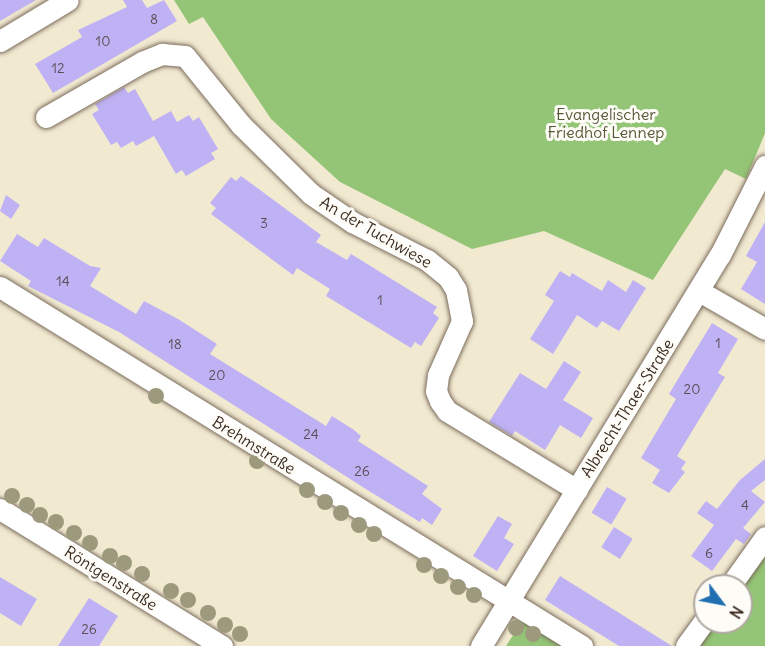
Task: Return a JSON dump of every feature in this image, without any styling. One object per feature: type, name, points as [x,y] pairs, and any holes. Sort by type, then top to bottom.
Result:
[{"type":"street","points":[[0,41],[68,0]]},
{"type":"street","name":"An der Tuchwiese","points":[[46,117],[142,62],[162,54],[185,56],[247,132],[311,194],[352,222],[427,260],[448,277],[456,290],[462,321],[438,375],[436,391],[440,401],[447,411],[577,489]]},
{"type":"street","name":"Albrecht-Thaer-Straße","points":[[481,646],[699,291],[765,166]]},
{"type":"street","name":"Brehmstraße","points":[[0,287],[582,646]]},
{"type":"street","points":[[699,291],[765,329]]},
{"type":"street","name":"Röntgenstraße","points":[[0,509],[191,638],[222,646]]},
{"type":"street","points":[[739,574],[765,537]]},
{"type":"green space","name":"Evangelischer Friedhof Lennep","points":[[174,0],[765,0],[765,133],[746,179],[725,169],[653,280],[544,231],[472,249],[340,182],[271,119],[203,17],[189,24]]},
{"type":"green space","points":[[765,549],[765,646],[695,646],[704,634],[753,634],[753,574],[749,574]]},
{"type":"green space","points":[[524,618],[566,646],[506,646]]},
{"type":"building","points":[[0,0],[36,0],[0,21]]},
{"type":"building","points":[[123,0],[142,0],[147,8],[164,0],[177,21],[53,93],[35,64],[82,37],[78,30],[127,7]]},
{"type":"building","points":[[124,87],[128,93],[135,89],[153,121],[171,111],[177,122],[189,115],[193,121],[199,117],[218,149],[211,153],[215,159],[186,176],[182,170],[176,174],[154,136],[136,146],[133,141],[121,148],[117,142],[111,145],[92,114],[99,110],[95,104]]},
{"type":"building","points":[[241,176],[321,235],[316,242],[347,260],[351,254],[437,307],[433,313],[439,318],[421,346],[415,342],[411,348],[326,296],[330,289],[297,268],[293,275],[211,214],[216,208],[210,203],[231,177],[236,181]]},
{"type":"building","points":[[6,195],[20,205],[11,219],[0,211]]},
{"type":"building","points":[[765,222],[765,304],[741,289],[757,262],[746,256]]},
{"type":"building","points":[[17,234],[38,247],[44,238],[90,266],[101,268],[90,286],[136,314],[144,301],[178,319],[217,344],[210,354],[326,426],[332,416],[354,430],[361,436],[358,441],[428,486],[422,494],[442,509],[432,525],[422,518],[420,522],[369,491],[119,332],[28,286],[31,281],[0,261]]},
{"type":"building","points":[[560,271],[570,277],[572,273],[602,291],[608,280],[626,292],[633,280],[646,288],[619,331],[602,321],[597,328],[577,315],[553,354],[530,339],[554,301],[545,295]]},
{"type":"building","points":[[712,323],[738,339],[718,373],[725,377],[677,456],[686,462],[681,469],[685,472],[669,493],[652,483],[660,470],[641,458],[676,399],[669,394]]},
{"type":"building","points":[[564,361],[581,372],[563,400],[593,418],[581,438],[560,425],[545,450],[515,431],[512,436],[489,422],[520,373],[546,389]]},
{"type":"building","points":[[765,459],[765,480],[751,491],[765,502],[743,528],[751,534],[744,544],[736,539],[712,571],[691,556],[714,525],[697,513],[706,501],[717,509],[740,480]]},
{"type":"building","points":[[607,487],[627,499],[611,525],[592,513]]},
{"type":"building","points":[[498,516],[512,524],[504,538],[514,544],[497,571],[473,556]]},
{"type":"building","points":[[614,527],[633,539],[620,559],[601,547]]},
{"type":"building","points":[[560,576],[672,646],[619,646],[545,600]]},
{"type":"building","points":[[0,577],[37,599],[21,626],[0,613]]},
{"type":"building","points":[[89,598],[118,616],[99,646],[58,646]]}]
